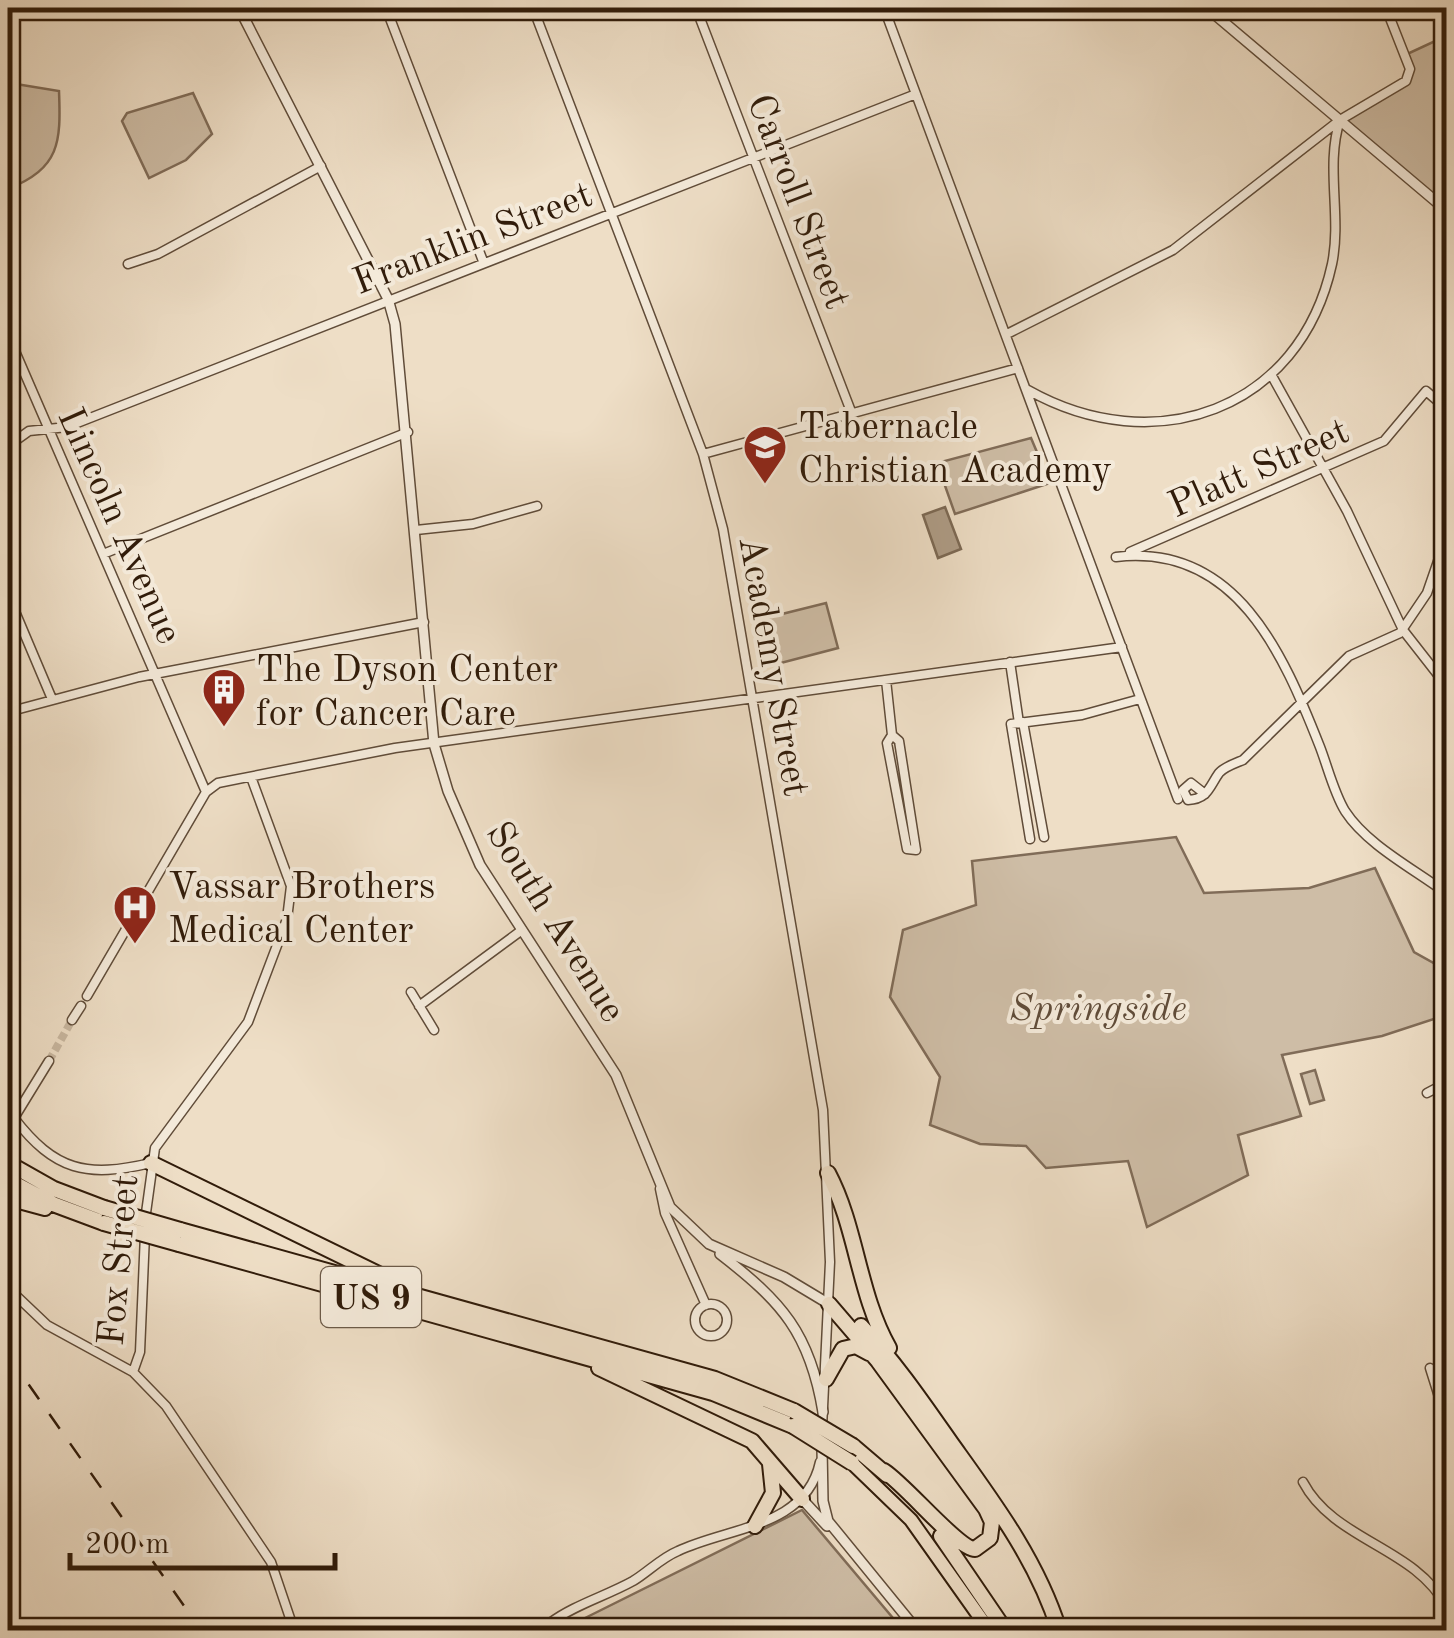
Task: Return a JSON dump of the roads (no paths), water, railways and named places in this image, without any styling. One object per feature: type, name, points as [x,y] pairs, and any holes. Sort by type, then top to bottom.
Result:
[{"type":"highway","name":"US 9","points":[[8,1163],[104,1216]]},
{"type":"highway","points":[[151,1163],[433,1300]]},
{"type":"highway","points":[[828,1173],[841,1198],[870,1310],[906,1380]]},
{"type":"highway","name":"US 9","points":[[8,1180],[53,1204],[179,1237],[794,1418],[852,1463],[911,1520],[989,1630]]},
{"type":"highway","points":[[8,1198],[104,1216]]},
{"type":"highway","name":"US 9","points":[[179,1237],[433,1300],[715,1379],[852,1446],[884,1471],[937,1532],[1006,1630]]},
{"type":"highway","points":[[829,1304],[878,1361],[988,1512],[993,1526],[990,1538],[975,1548],[962,1546],[922,1502],[884,1471]]},
{"type":"highway","points":[[829,1304],[840,1307],[858,1323],[906,1380],[1015,1534],[1059,1630]]},
{"type":"highway","points":[[826,1379],[838,1353],[849,1346],[864,1349],[878,1361]]},
{"type":"highway","points":[[562,1351],[746,1438],[765,1454],[802,1499]]},
{"type":"highway","points":[[755,1526],[773,1493],[774,1476],[765,1454]]},
{"type":"street","name":"South Avenue","points":[[240,8],[388,299],[400,345],[434,744],[448,791],[480,866],[616,1075],[676,1216],[698,1238],[796,1283],[829,1304]]},
{"type":"street","points":[[386,8],[483,261]]},
{"type":"street","name":"Academy Street","points":[[533,8],[703,454],[723,529],[814,1042],[828,1173],[829,1304]]},
{"type":"street","name":"Carroll Street","points":[[696,8],[852,414]]},
{"type":"street","points":[[884,8],[1178,799]]},
{"type":"street","points":[[1207,8],[1446,210]]},
{"type":"street","points":[[1007,334],[1173,250],[1340,120],[1410,76],[1386,8]]},
{"type":"street","name":"Franklin Street","points":[[8,446],[29,431],[67,427],[916,94]]},
{"type":"street","points":[[1026,389],[1069,411],[1135,424],[1173,422],[1204,413],[1272,376],[1314,319],[1327,282],[1334,244],[1332,144],[1340,120]]},
{"type":"street","points":[[128,264],[158,254],[321,166]]},
{"type":"street","name":"Lincoln Avenue","points":[[8,335],[206,792]]},
{"type":"street","points":[[703,454],[1018,368]]},
{"type":"street","points":[[1272,376],[1347,511],[1403,630],[1446,685]]},
{"type":"street","name":"Platt Street","points":[[1094,568],[1219,509],[1322,470],[1384,441],[1426,391],[1446,408]]},
{"type":"street","points":[[103,554],[408,432]]},
{"type":"street","points":[[416,530],[474,524],[537,506]]},
{"type":"street","points":[[1206,794],[1222,770],[1243,760],[1349,656],[1403,630],[1427,593],[1446,538]]},
{"type":"street","points":[[1116,557],[1172,557],[1208,575],[1272,641],[1301,699],[1344,809],[1376,842],[1446,892]]},
{"type":"street","points":[[8,595],[52,699]]},
{"type":"street","points":[[8,712],[156,674],[424,622]]},
{"type":"street","points":[[87,996],[206,792],[218,783],[434,744],[1122,647]]},
{"type":"street","points":[[1010,662],[1030,839]]},
{"type":"street","points":[[886,680],[892,735],[887,744],[907,850],[916,850],[899,741],[892,735]]},
{"type":"street","points":[[1018,723],[1082,715],[1140,699]]},
{"type":"street","points":[[1018,723],[1044,837]]},
{"type":"street","name":"Fox Street","points":[[133,1372],[140,1352],[151,1163],[171,1121],[228,1053],[248,1022],[287,920],[291,886],[251,776]]},
{"type":"street","points":[[420,1006],[522,930]]},
{"type":"street","points":[[411,992],[434,1030]]},
{"type":"street","points":[[72,1020],[80,1006]]},
{"type":"street","points":[[49,1061],[14,1118],[42,1151],[64,1165],[82,1169],[151,1163]]},
{"type":"street","points":[[1427,1093],[1446,1083]]},
{"type":"street","points":[[660,1184],[665,1213],[706,1305]]},
{"type":"street","points":[[698,1238],[767,1291],[792,1321],[810,1355],[823,1412]]},
{"type":"street","points":[[8,1288],[48,1325],[133,1372],[166,1406],[271,1562],[294,1630]]},
{"type":"street","points":[[829,1304],[823,1508],[837,1535]]},
{"type":"street","points":[[706,1305],[718,1305],[726,1314],[726,1328],[715,1336],[705,1336],[696,1326],[697,1312],[706,1305]]},
{"type":"street","points":[[1430,1368],[1446,1419]]},
{"type":"street","points":[[550,1623],[646,1572],[672,1553],[705,1539],[755,1526],[802,1499],[815,1479],[822,1448]]},
{"type":"street","points":[[1303,1482],[1330,1516],[1426,1577],[1446,1606]]},
{"type":"street","points":[[802,1499],[917,1630]]},
{"type":"tunnel","points":[[49,1061],[72,1020]]},
{"type":"railway","points":[[8,1355],[201,1630]]},
{"type":"place","name":"Tabernacle Christian Academy","points":[[765,485]]},
{"type":"place","name":"The Dyson Center for Cancer Care","points":[[224,728]]},
{"type":"place","name":"Vassar Brothers Medical Center","points":[[135,945]]},
{"type":"park label","name":"Springside","points":[[1098,1007]]}]
